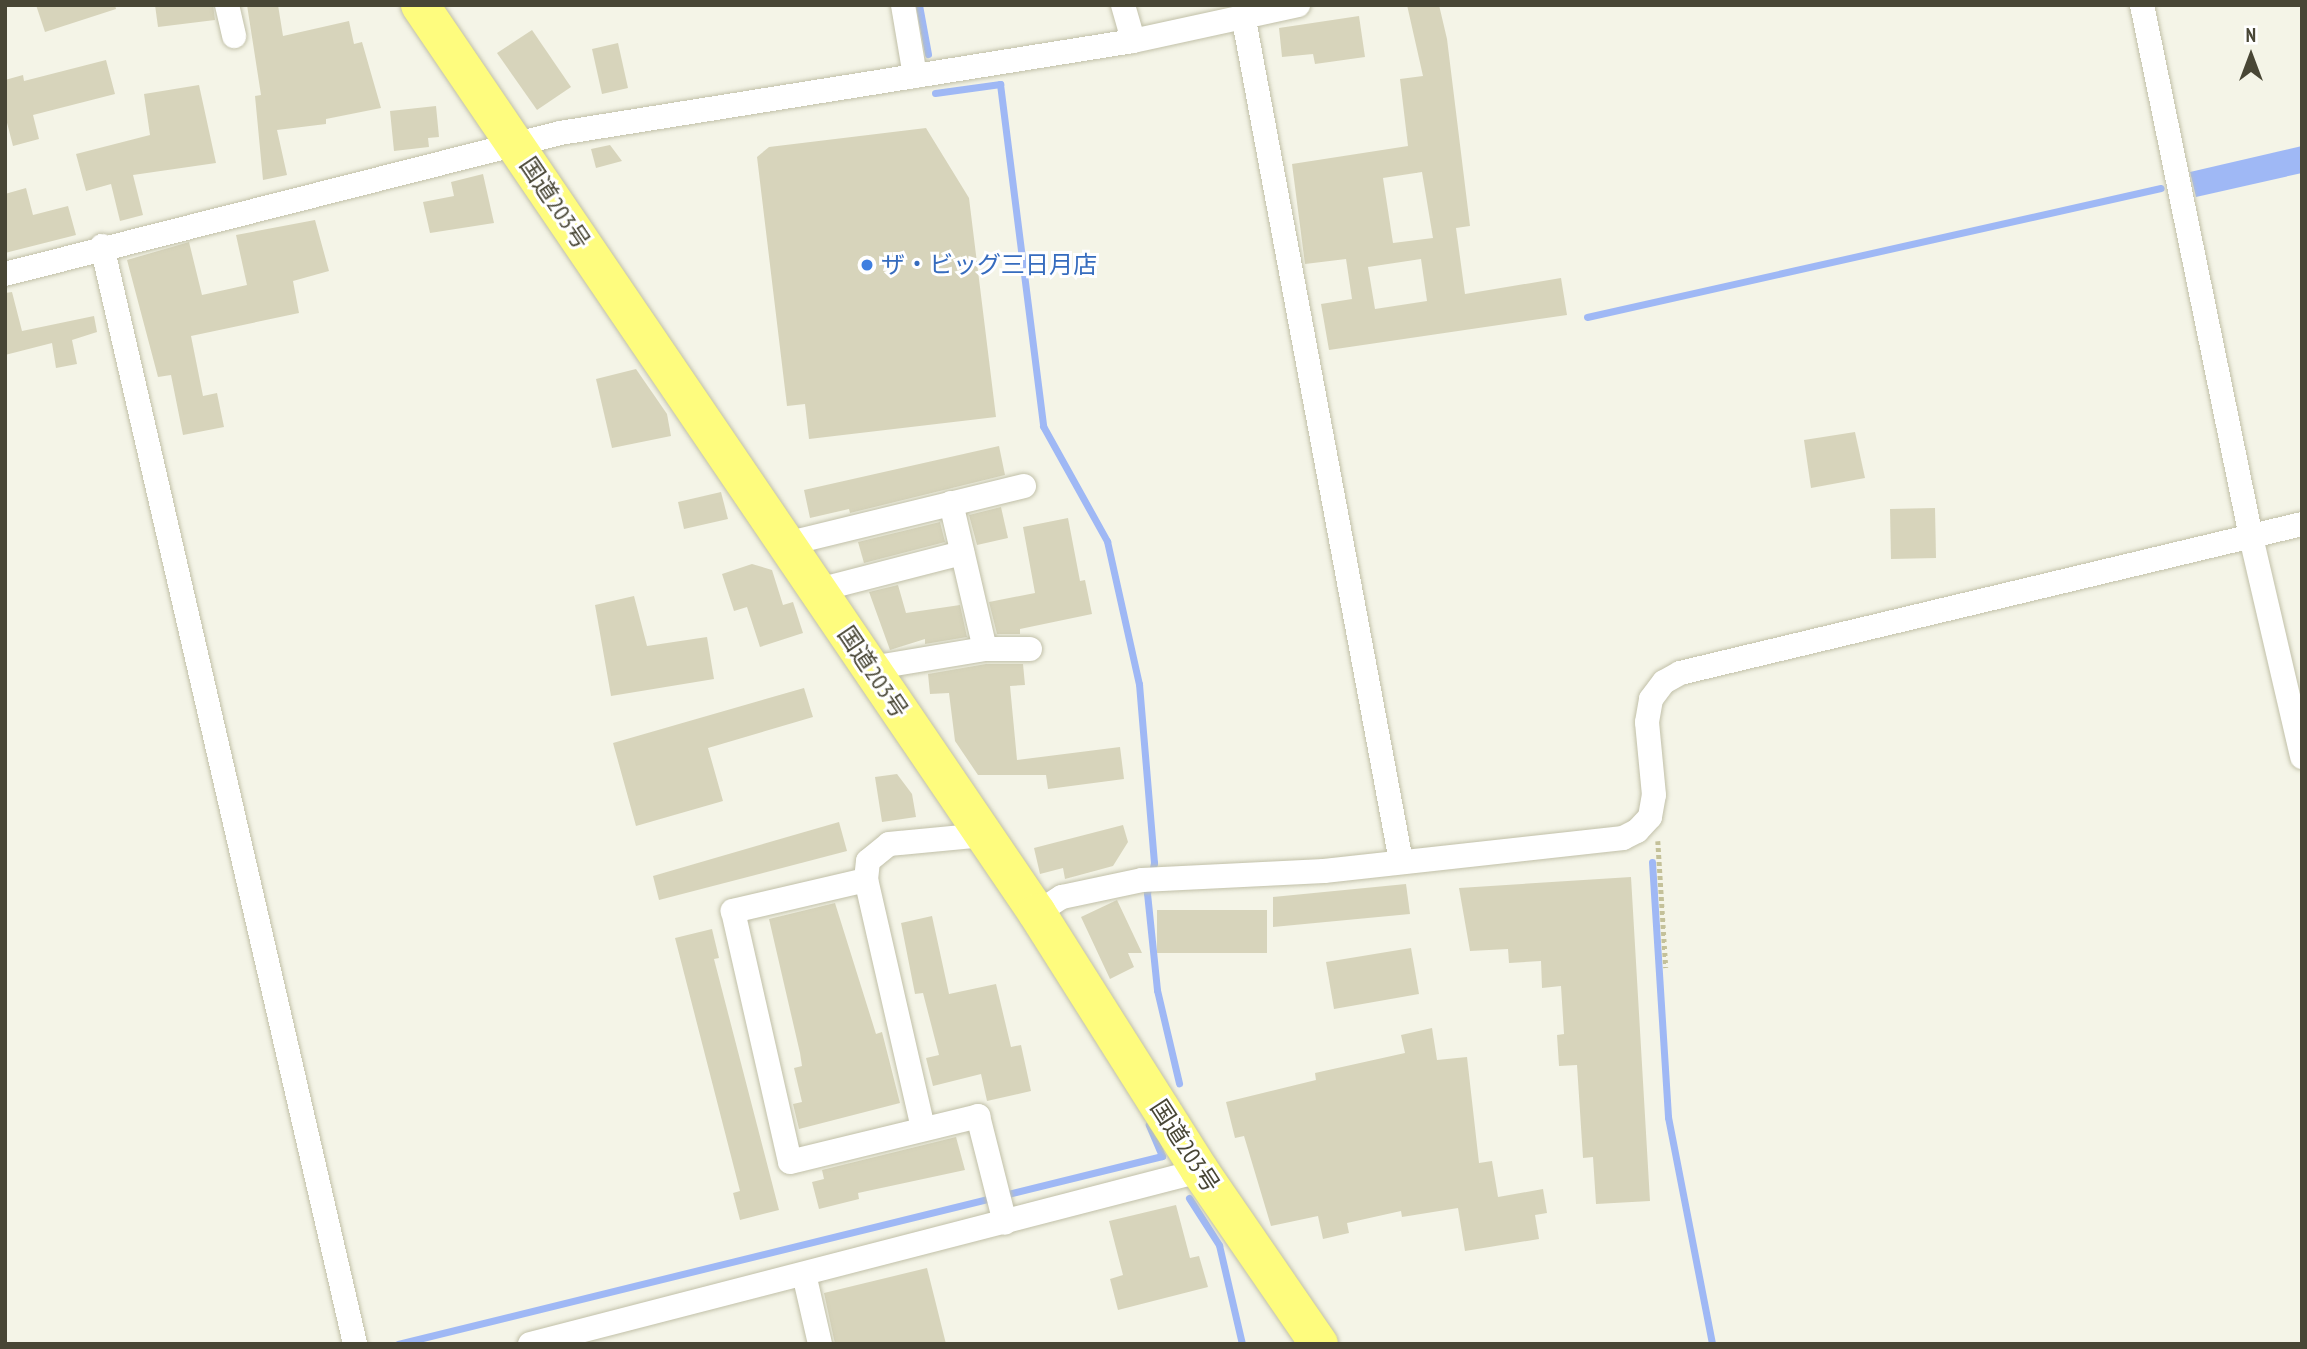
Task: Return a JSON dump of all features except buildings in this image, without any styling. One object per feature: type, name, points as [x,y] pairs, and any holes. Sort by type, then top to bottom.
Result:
[{"type":"highway","name":"国道203号","points":[[420,5],[1037,913],[1200,1171],[1319,1344]]},
{"type":"street","points":[[227,5],[234,36]]},
{"type":"street","points":[[903,5],[915,76]]},
{"type":"street","points":[[1123,5],[1133,41]]},
{"type":"street","points":[[5,274],[102,246],[560,133],[1133,41],[1244,20],[1298,5]]},
{"type":"street","points":[[2142,5],[2250,537],[2302,757]]},
{"type":"street","points":[[1244,20],[1401,861]]},
{"type":"street","points":[[102,246],[355,1341]]},
{"type":"street","points":[[786,544],[1024,486]]},
{"type":"street","points":[[951,503],[985,649]]},
{"type":"street","points":[[1037,913],[1062,897],[1151,879],[1324,871],[1623,838],[1637,831],[1650,817],[1654,795],[1647,722],[1651,699],[1664,682],[1680,673],[2302,524]]},
{"type":"street","points":[[818,590],[962,553]]},
{"type":"street","points":[[871,668],[985,649],[1030,649]]},
{"type":"street","points":[[923,1128],[866,880],[868,861],[889,844],[984,835]]},
{"type":"street","points":[[866,880],[733,911],[790,1162],[978,1116],[1005,1223]]},
{"type":"street","points":[[530,1344],[1200,1171]]},
{"type":"street","points":[[804,1274],[820,1344]]},
{"type":"path","points":[[1650,817],[1658,843],[1665,968]]},
{"type":"water","points":[[2302,146],[2302,173],[2196,197],[2190,172]]},
{"type":"waterway","points":[[919,5],[928,54]]},
{"type":"waterway","points":[[935,93],[1000,84],[1043,426],[1107,541],[1139,684],[1154,863],[1147,893],[1157,990],[1179,1083]]},
{"type":"waterway","points":[[1587,317],[2161,188]]},
{"type":"waterway","points":[[1652,862],[1668,1117],[1712,1344]]},
{"type":"waterway","points":[[398,1344],[1162,1156],[1149,1125]]},
{"type":"waterway","points":[[1189,1198],[1219,1245],[1242,1344]]},
{"type":"place","name":"ザ・ビッグ三日月店","points":[[867,265]]}]
